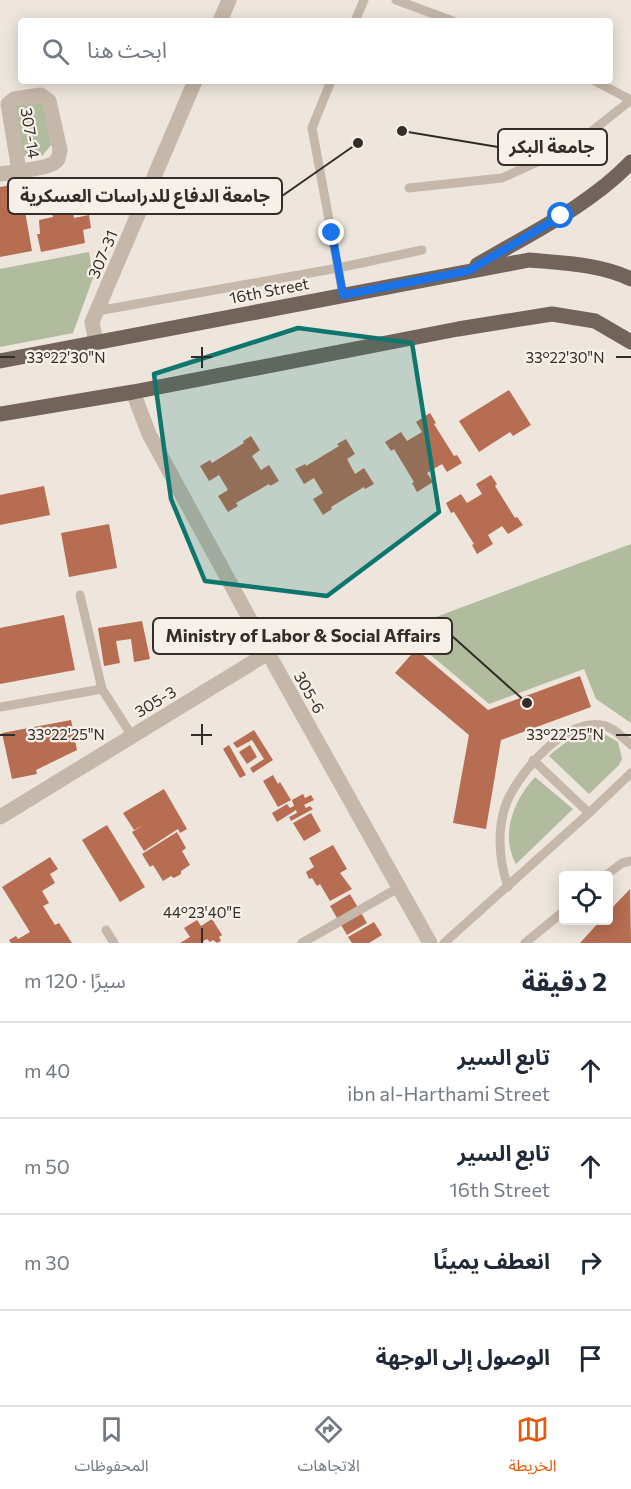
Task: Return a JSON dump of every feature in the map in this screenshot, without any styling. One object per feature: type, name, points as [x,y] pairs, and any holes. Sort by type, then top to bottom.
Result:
[{"type":"main road","points":[[468,271],[561,216],[631,162]]},
{"type":"main road","name":"16th Street","points":[[0,361],[529,260],[574,264],[624,276]]},
{"type":"main road","points":[[0,414],[133,392],[552,314],[596,321],[631,342]]},
{"type":"street","points":[[221,18],[229,0]]},
{"type":"street","name":"307-31","points":[[96,342],[92,322],[194,84]]},
{"type":"street","name":"307-14","points":[[0,174],[19,171],[53,164],[60,154],[49,101],[41,95],[14,99],[8,104],[19,171]]},
{"type":"street","name":"305-6","points":[[133,392],[151,438],[430,943]]},
{"type":"street","name":"305-3","points":[[0,817],[268,653]]},
{"type":"lane","points":[[356,18],[364,0]]},
{"type":"lane","points":[[396,0],[445,18]]},
{"type":"lane","points":[[330,84],[312,128],[343,295]]},
{"type":"lane","points":[[409,188],[502,178],[573,146],[631,100],[601,84]]},
{"type":"lane","points":[[97,311],[338,268],[422,250]]},
{"type":"lane","points":[[80,595],[102,689],[132,736]]},
{"type":"lane","points":[[0,707],[102,689]]},
{"type":"lane","points":[[508,887],[502,867],[501,822],[512,789],[533,760],[560,738],[588,725],[599,724],[610,727],[631,745]]},
{"type":"lane","points":[[533,760],[589,813]]},
{"type":"lane","points":[[444,943],[631,773]]},
{"type":"lane","points":[[612,871],[622,863],[631,861]]},
{"type":"lane","points":[[302,943],[398,888]]},
{"type":"lane","points":[[525,943],[559,914]]},
{"type":"lane","points":[[106,930],[114,943]]},
{"type":"highlighted area","points":[[298,328],[412,343],[439,512],[327,596],[205,581],[171,499],[154,374]]},
{"type":"green space","points":[[40,102],[45,108],[51,145],[43,155],[29,158],[22,154],[15,107],[18,104]]},
{"type":"green space","points":[[89,252],[93,278],[73,333],[0,347],[0,269]]},
{"type":"green space","points":[[631,544],[631,723],[596,699],[584,669],[489,704],[401,630]]},
{"type":"green space","points":[[594,730],[618,742],[622,759],[619,765],[589,794],[549,756],[570,740]]},
{"type":"green space","points":[[535,777],[573,809],[516,864],[509,842],[511,819],[520,797]]},
{"type":"building","points":[[20,183],[32,251],[0,257],[0,187]]},
{"type":"building","points":[[72,209],[74,218],[89,215],[91,228],[83,230],[85,243],[41,252],[37,234],[40,234],[39,220],[53,217],[52,213]]},
{"type":"building","points":[[509,390],[531,425],[513,436],[510,432],[479,452],[459,421]]},
{"type":"building","points":[[430,413],[436,423],[434,424],[454,456],[457,455],[462,463],[447,472],[442,464],[427,473],[433,482],[417,492],[412,483],[414,482],[394,449],[391,451],[385,442],[401,432],[407,441],[422,432],[416,422]]},
{"type":"building","points":[[251,436],[260,450],[252,456],[261,470],[269,465],[279,481],[270,486],[269,484],[236,503],[238,506],[228,512],[218,496],[228,490],[219,475],[209,481],[200,466],[210,460],[212,463]]},
{"type":"building","points":[[346,439],[355,454],[347,459],[355,474],[364,468],[374,484],[365,489],[364,487],[331,507],[332,509],[323,515],[313,499],[323,493],[314,478],[304,484],[295,469],[305,464],[306,466],[339,446],[337,444]]},
{"type":"building","points":[[491,475],[497,484],[495,486],[515,518],[517,517],[523,525],[508,534],[502,526],[488,535],[493,544],[477,554],[472,545],[474,544],[446,503],[461,494],[467,503],[482,494],[476,484]]},
{"type":"building","points":[[44,486],[50,515],[0,525],[0,495]]},
{"type":"building","points":[[109,524],[117,568],[69,577],[61,533]]},
{"type":"building","points":[[64,615],[75,670],[0,684],[0,628]]},
{"type":"building","points":[[142,621],[150,659],[134,662],[131,639],[116,641],[120,663],[104,666],[98,628]]},
{"type":"building","points":[[416,649],[488,710],[580,676],[591,707],[501,740],[486,829],[453,823],[469,735],[395,673]]},
{"type":"building","points":[[71,720],[77,750],[36,770],[37,774],[12,779],[2,733]]},
{"type":"building","points":[[254,730],[273,760],[253,773],[250,768],[264,759],[252,740],[237,748],[233,743]]},
{"type":"building","points":[[229,745],[246,775],[240,778],[223,749]]},
{"type":"building","points":[[250,745],[257,757],[247,764],[239,752]]},
{"type":"building","points":[[273,775],[291,800],[278,807],[263,781]]},
{"type":"building","points":[[164,789],[187,829],[180,833],[178,829],[144,851],[132,832],[142,826],[134,830],[123,813]]},
{"type":"building","points":[[303,794],[305,798],[311,795],[314,800],[304,805],[306,808],[310,806],[313,809],[291,821],[289,817],[297,813],[296,810],[277,822],[272,813],[287,804],[290,808],[294,806],[292,800]]},
{"type":"building","points":[[311,813],[321,831],[304,841],[293,823]]},
{"type":"building","points":[[107,825],[145,887],[120,902],[82,840]]},
{"type":"building","points":[[177,832],[186,848],[182,851],[190,865],[181,871],[181,874],[163,881],[153,865],[150,867],[142,854]]},
{"type":"building","points":[[333,845],[347,869],[340,873],[352,889],[330,901],[320,884],[317,886],[312,878],[309,879],[306,872],[314,867],[309,858]]},
{"type":"building","points":[[50,857],[58,869],[50,874],[55,883],[42,891],[49,903],[43,906],[55,925],[59,923],[72,943],[11,943],[9,940],[16,936],[18,939],[30,932],[2,887]]},
{"type":"building","points":[[630,889],[631,943],[580,943],[596,925],[613,925],[613,907]]},
{"type":"building","points":[[350,894],[367,923],[347,935],[330,906]]},
{"type":"building","points":[[212,919],[222,935],[219,937],[221,941],[210,942],[207,939],[200,943],[180,943],[190,937],[184,928],[197,920],[201,926]]},
{"type":"building","points":[[374,922],[382,935],[369,943],[352,943],[348,937]]},
{"type":"place","name":"جامعة البكر","points":[[402,131]]},
{"type":"place","name":"جامعة الدفاع للدراسات العسكرية","points":[[358,143]]},
{"type":"place","name":"Ministry of Labor & Social Affairs","points":[[527,703]]},
{"type":"route","points":[[332,233],[343,295],[468,271],[561,216]]}]
